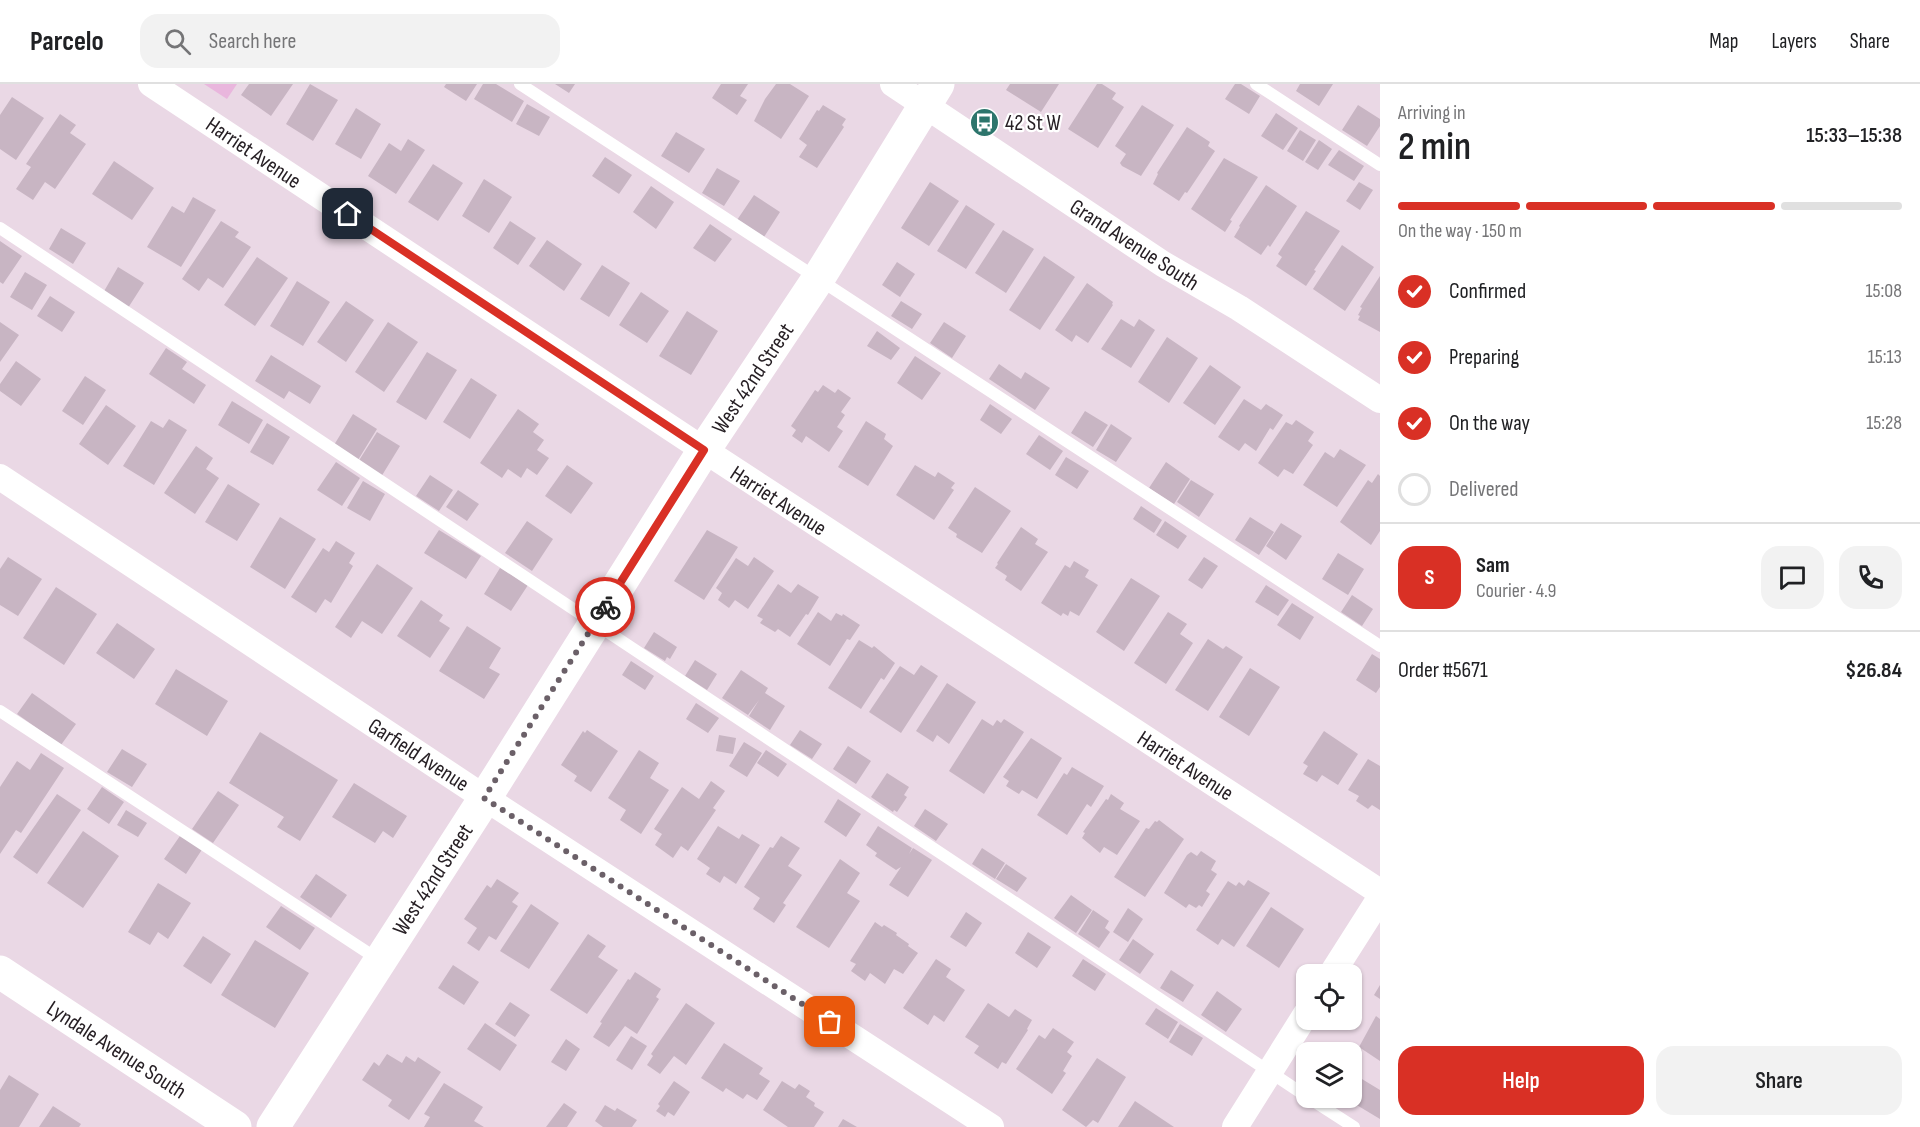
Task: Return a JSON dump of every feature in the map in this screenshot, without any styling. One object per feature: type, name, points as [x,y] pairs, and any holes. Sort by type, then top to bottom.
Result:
[{"type":"street","name":"Harriet Avenue","points":[[151,84],[704,450],[1380,891]]},
{"type":"street","name":"Grand Avenue South","points":[[893,84],[931,95],[1163,264],[1239,309],[1380,400]]},
{"type":"street","name":"West 42nd Street","points":[[273,1127],[704,450],[818,279],[931,95]]},
{"type":"street","name":"Garfield Avenue","points":[[0,477],[484,798],[990,1127]]},
{"type":"street","points":[[1338,964],[1380,898]]},
{"type":"street","name":"Lyndale Avenue South","points":[[0,972],[235,1127]]},
{"type":"street","points":[[1235,1127],[1296,1030]]},
{"type":"lane","points":[[520,84],[1380,646]]},
{"type":"lane","points":[[1256,84],[1380,165]]},
{"type":"lane","points":[[0,228],[1296,1089]]},
{"type":"lane","points":[[0,711],[379,960]]},
{"type":"lane","points":[[1325,1108],[1354,1127]]},
{"type":"shaded area","points":[[204,84],[237,84],[227,99]]},
{"type":"building","points":[[249,84],[293,84],[271,116],[241,95]]},
{"type":"building","points":[[310,84],[338,100],[313,141],[286,124]]},
{"type":"building","points":[[446,84],[477,84],[466,101],[444,87]]},
{"type":"building","points":[[483,84],[496,84],[524,101],[512,122],[474,99]]},
{"type":"building","points":[[555,84],[575,84],[569,93]]},
{"type":"building","points":[[721,84],[748,84],[740,96],[747,100],[737,115],[712,98]]},
{"type":"building","points":[[776,84],[790,84],[809,96],[781,139],[754,121]]},
{"type":"building","points":[[1010,84],[1059,84],[1041,112],[1006,90]]},
{"type":"building","points":[[1097,84],[1102,84],[1116,93],[1112,99],[1124,107],[1098,148],[1068,129]]},
{"type":"building","points":[[1235,84],[1241,84],[1260,96],[1249,114],[1225,99]]},
{"type":"building","points":[[1300,84],[1333,84],[1319,106],[1296,91]]},
{"type":"building","points":[[12,97],[44,118],[16,160],[0,149],[0,115]]},
{"type":"building","points":[[527,104],[550,117],[539,136],[516,124]]},
{"type":"building","points":[[823,105],[846,119],[842,125],[844,127],[817,168],[799,157],[807,145],[799,139],[817,110],[819,111]]},
{"type":"building","points":[[1142,105],[1174,125],[1141,176],[1122,166],[1120,163],[1126,154],[1115,146]]},
{"type":"building","points":[[1358,105],[1380,119],[1380,126],[1367,146],[1342,130]]},
{"type":"building","points":[[356,108],[381,124],[361,159],[335,144]]},
{"type":"building","points":[[1276,113],[1298,128],[1283,150],[1261,136]]},
{"type":"building","points":[[60,114],[76,125],[70,133],[86,144],[55,189],[45,182],[33,200],[16,189],[31,167],[26,164]]},
{"type":"building","points":[[1187,127],[1210,142],[1208,146],[1215,151],[1187,193],[1185,192],[1179,201],[1153,184],[1157,173]]},
{"type":"building","points":[[1300,130],[1316,140],[1303,161],[1287,151]]},
{"type":"building","points":[[676,132],[705,149],[689,173],[661,156]]},
{"type":"building","points":[[408,139],[425,150],[396,194],[368,176],[389,143],[401,151]]},
{"type":"building","points":[[1319,140],[1332,149],[1318,170],[1305,162]]},
{"type":"building","points":[[1339,150],[1364,166],[1354,181],[1328,165]]},
{"type":"building","points":[[605,157],[632,175],[619,194],[592,176]]},
{"type":"building","points":[[1224,158],[1258,177],[1230,220],[1232,221],[1225,232],[1191,209]]},
{"type":"building","points":[[114,161],[154,188],[132,220],[92,194]]},
{"type":"building","points":[[433,164],[463,183],[438,221],[408,202]]},
{"type":"building","points":[[717,168],[740,181],[724,206],[702,193]]},
{"type":"building","points":[[484,179],[512,197],[489,233],[462,216]]},
{"type":"building","points":[[930,182],[959,201],[929,246],[901,228]]},
{"type":"building","points":[[1359,182],[1373,190],[1360,210],[1346,201]]},
{"type":"building","points":[[1266,185],[1297,206],[1270,247],[1268,245],[1261,255],[1234,237]]},
{"type":"building","points":[[651,186],[674,202],[656,229],[633,212]]},
{"type":"building","points":[[754,195],[780,212],[764,237],[737,220]]},
{"type":"building","points":[[193,197],[216,210],[181,267],[147,247],[172,206],[184,213]]},
{"type":"building","points":[[966,205],[995,224],[966,269],[937,251]]},
{"type":"building","points":[[1306,211],[1340,231],[1306,286],[1276,266],[1282,257],[1278,254]]},
{"type":"building","points":[[221,221],[239,232],[235,237],[251,247],[223,288],[208,278],[199,291],[182,279]]},
{"type":"building","points":[[510,221],[536,238],[518,265],[493,248]]},
{"type":"building","points":[[710,224],[732,239],[715,262],[693,248]]},
{"type":"building","points":[[61,228],[86,243],[73,264],[49,249]]},
{"type":"building","points":[[1003,230],[1034,249],[1006,293],[975,273]]},
{"type":"building","points":[[547,240],[582,264],[564,291],[529,266]]},
{"type":"building","points":[[0,241],[22,256],[3,284],[0,282]]},
{"type":"building","points":[[1342,245],[1374,267],[1345,311],[1313,289]]},
{"type":"building","points":[[1044,256],[1075,277],[1040,330],[1009,310]]},
{"type":"building","points":[[257,257],[288,278],[255,326],[224,305]]},
{"type":"building","points":[[897,262],[915,274],[900,297],[882,285]]},
{"type":"building","points":[[602,265],[630,283],[609,317],[580,299]]},
{"type":"building","points":[[118,267],[144,283],[128,308],[103,293]]},
{"type":"building","points":[[25,272],[47,285],[32,310],[10,297]]},
{"type":"building","points":[[1380,276],[1380,332],[1358,320],[1360,316],[1358,315],[1362,308],[1360,307]]},
{"type":"building","points":[[297,281],[330,302],[303,346],[270,326]]},
{"type":"building","points":[[1087,283],[1113,302],[1113,305],[1088,343],[1076,335],[1072,342],[1055,330]]},
{"type":"building","points":[[641,292],[669,311],[647,343],[619,325]]},
{"type":"building","points":[[50,296],[75,312],[62,332],[37,316]]},
{"type":"building","points":[[346,301],[374,320],[346,362],[317,342]]},
{"type":"building","points":[[901,301],[922,314],[912,329],[891,316]]},
{"type":"building","points":[[687,311],[718,331],[691,375],[659,356]]},
{"type":"building","points":[[1121,319],[1134,327],[1139,319],[1155,330],[1131,368],[1101,349]]},
{"type":"building","points":[[0,322],[19,335],[0,362]]},
{"type":"building","points":[[388,322],[418,342],[384,392],[355,372]]},
{"type":"building","points":[[944,322],[966,336],[952,358],[930,343]]},
{"type":"building","points":[[877,331],[900,348],[891,360],[867,346]]},
{"type":"building","points":[[1167,337],[1198,358],[1169,403],[1138,382]]},
{"type":"building","points":[[166,348],[187,362],[182,369],[206,385],[194,404],[149,374]]},
{"type":"building","points":[[427,352],[457,370],[426,420],[396,402]]},
{"type":"building","points":[[271,355],[321,386],[310,404],[289,391],[284,399],[255,381]]},
{"type":"building","points":[[915,356],[941,373],[922,400],[897,383]]},
{"type":"building","points":[[16,361],[41,379],[21,406],[0,391],[0,384]]},
{"type":"building","points":[[999,364],[1021,379],[1025,372],[1050,388],[1035,410],[989,379]]},
{"type":"building","points":[[1210,365],[1241,387],[1215,425],[1183,403]]},
{"type":"building","points":[[85,376],[106,390],[83,425],[62,411]]},
{"type":"building","points":[[471,378],[497,395],[470,439],[443,422]]},
{"type":"building","points":[[823,385],[835,393],[838,389],[851,398],[841,412],[845,415],[837,427],[843,431],[829,452],[806,436],[802,443],[792,436],[796,430],[791,426],[815,390],[818,392]]},
{"type":"building","points":[[1244,399],[1261,410],[1266,404],[1283,415],[1273,430],[1270,428],[1256,451],[1245,443],[1239,451],[1218,437]]},
{"type":"building","points":[[232,401],[263,420],[249,444],[218,425]]},
{"type":"building","points":[[990,404],[1012,419],[1001,434],[980,420]]},
{"type":"building","points":[[106,405],[136,426],[108,465],[79,444]]},
{"type":"building","points":[[518,409],[539,424],[533,432],[544,440],[537,450],[549,458],[537,475],[527,468],[521,478],[508,469],[502,478],[480,463]]},
{"type":"building","points":[[1085,411],[1108,425],[1093,447],[1071,433]]},
{"type":"building","points":[[353,414],[377,429],[358,460],[334,445]]},
{"type":"building","points":[[169,419],[187,430],[154,485],[123,466],[151,421],[163,428]]},
{"type":"building","points":[[1296,420],[1314,432],[1308,441],[1313,445],[1293,474],[1284,469],[1278,477],[1258,463],[1286,422],[1292,425]]},
{"type":"building","points":[[866,421],[886,434],[884,439],[893,446],[868,486],[838,467]]},
{"type":"building","points":[[267,423],[290,437],[273,465],[250,452]]},
{"type":"building","points":[[1111,424],[1132,438],[1116,462],[1096,450]]},
{"type":"building","points":[[377,432],[400,446],[381,477],[358,462]]},
{"type":"building","points":[[1039,435],[1063,451],[1050,470],[1026,454]]},
{"type":"building","points":[[196,446],[213,458],[206,469],[219,478],[195,514],[164,493]]},
{"type":"building","points":[[1340,449],[1366,465],[1337,507],[1303,485],[1325,452],[1334,458]]},
{"type":"building","points":[[1066,457],[1089,471],[1077,489],[1055,475]]},
{"type":"building","points":[[336,462],[360,478],[342,506],[317,490]]},
{"type":"building","points":[[1166,462],[1190,479],[1174,504],[1149,488]]},
{"type":"building","points":[[567,465],[593,483],[571,514],[545,496]]},
{"type":"building","points":[[915,465],[935,477],[938,472],[955,483],[951,488],[954,490],[934,520],[896,495]]},
{"type":"building","points":[[1378,474],[1380,476],[1380,531],[1371,545],[1340,522],[1368,480],[1372,483]]},
{"type":"building","points":[[430,475],[453,490],[439,511],[416,496]]},
{"type":"building","points":[[1191,480],[1214,494],[1199,517],[1177,502]]},
{"type":"building","points":[[363,481],[385,494],[370,521],[347,508]]},
{"type":"building","points":[[228,484],[260,504],[237,541],[205,522]]},
{"type":"building","points":[[975,487],[1011,511],[982,553],[956,537],[957,534],[948,528]]},
{"type":"building","points":[[458,490],[479,504],[467,521],[446,507]]},
{"type":"building","points":[[1141,506],[1162,520],[1154,533],[1133,519]]},
{"type":"building","points":[[280,517],[316,539],[285,589],[250,567]]},
{"type":"building","points":[[1250,517],[1274,532],[1259,555],[1235,540]]},
{"type":"building","points":[[527,521],[553,539],[532,571],[505,553]]},
{"type":"building","points":[[1165,521],[1187,536],[1178,549],[1156,535]]},
{"type":"building","points":[[1281,523],[1302,536],[1286,560],[1266,546]]},
{"type":"building","points":[[1021,527],[1038,539],[1035,544],[1048,552],[1021,591],[1005,580],[1007,576],[995,568]]},
{"type":"building","points":[[439,530],[481,556],[466,579],[424,553]]},
{"type":"building","points":[[707,530],[738,547],[704,600],[674,581]]},
{"type":"building","points":[[336,541],[355,553],[349,563],[353,566],[331,603],[325,599],[316,613],[291,597],[323,548],[329,552]]},
{"type":"building","points":[[1338,553],[1364,569],[1348,595],[1322,579]]},
{"type":"building","points":[[8,557],[42,579],[18,616],[0,605],[0,569]]},
{"type":"building","points":[[754,557],[774,571],[748,609],[735,600],[729,608],[718,600],[722,593],[716,588],[736,558],[748,566]]},
{"type":"building","points":[[1204,557],[1218,566],[1202,589],[1188,580]]},
{"type":"building","points":[[1074,561],[1089,570],[1085,577],[1098,585],[1079,616],[1070,611],[1068,616],[1063,613],[1061,616],[1041,603],[1065,565],[1070,568]]},
{"type":"building","points":[[377,564],[413,588],[382,634],[362,621],[351,638],[335,627]]},
{"type":"building","points":[[500,568],[528,585],[511,611],[484,594]]},
{"type":"building","points":[[1131,578],[1160,596],[1124,651],[1096,632]]},
{"type":"building","points":[[778,584],[791,593],[798,584],[819,597],[790,637],[778,629],[775,632],[760,623],[763,619],[757,616]]},
{"type":"building","points":[[1266,585],[1289,600],[1278,616],[1255,602]]},
{"type":"building","points":[[56,587],[97,614],[64,665],[23,638]]},
{"type":"building","points":[[1352,595],[1373,609],[1362,626],[1341,612]]},
{"type":"building","points":[[421,600],[443,615],[439,621],[450,628],[430,658],[397,636]]},
{"type":"building","points":[[1292,603],[1314,617],[1300,640],[1277,625]]},
{"type":"building","points":[[818,612],[831,621],[836,613],[842,616],[843,614],[860,625],[850,640],[847,639],[830,666],[797,644]]},
{"type":"building","points":[[1168,612],[1187,624],[1180,634],[1193,643],[1166,684],[1134,663]]},
{"type":"building","points":[[117,623],[155,649],[134,679],[96,653]]},
{"type":"building","points":[[467,626],[501,648],[489,668],[500,674],[484,699],[439,671]]},
{"type":"building","points":[[654,632],[677,647],[670,659],[667,657],[665,661],[644,648]]},
{"type":"building","points":[[1208,639],[1223,649],[1226,646],[1243,657],[1208,711],[1175,690]]},
{"type":"building","points":[[859,640],[872,648],[874,646],[895,663],[884,680],[881,678],[861,709],[828,688]]},
{"type":"building","points":[[1372,654],[1380,659],[1380,687],[1376,693],[1356,680]]},
{"type":"building","points":[[695,660],[717,674],[707,690],[685,676]]},
{"type":"building","points":[[631,661],[654,676],[645,690],[622,675]]},
{"type":"building","points":[[921,665],[938,676],[901,733],[869,712],[900,666],[914,675]]},
{"type":"building","points":[[1250,668],[1280,687],[1249,736],[1219,717]]},
{"type":"building","points":[[176,669],[228,701],[207,736],[155,704]]},
{"type":"building","points":[[741,670],[768,688],[765,693],[785,706],[770,730],[749,716],[759,700],[748,715],[722,698]]},
{"type":"building","points":[[947,683],[976,702],[949,744],[937,735],[933,742],[916,731]]},
{"type":"building","points":[[32,693],[76,724],[61,745],[17,714]]},
{"type":"building","points":[[696,703],[719,718],[708,733],[686,719]]},
{"type":"building","points":[[982,719],[993,726],[997,720],[1001,723],[1004,719],[1024,732],[984,794],[949,771]]},
{"type":"building","points":[[587,730],[618,751],[591,792],[574,781],[577,776],[561,765],[583,731],[585,733]]},
{"type":"building","points":[[800,730],[822,744],[812,759],[790,745]]},
{"type":"building","points":[[1324,731],[1358,754],[1338,785],[1322,775],[1317,782],[1303,774],[1308,766],[1303,763]]},
{"type":"building","points":[[260,732],[338,780],[300,841],[277,827],[284,817],[229,783]]},
{"type":"building","points":[[719,735],[736,738],[733,754],[716,751]]},
{"type":"building","points":[[1031,738],[1062,758],[1037,799],[1022,790],[1019,794],[1006,786],[1009,781],[1003,777]]},
{"type":"building","points":[[744,742],[762,753],[747,777],[729,766]]},
{"type":"building","points":[[848,746],[871,761],[856,784],[833,769]]},
{"type":"building","points":[[122,749],[147,764],[132,787],[107,772]]},
{"type":"building","points":[[639,750],[659,763],[650,778],[669,790],[641,834],[620,820],[626,810],[608,798]]},
{"type":"building","points":[[766,750],[787,764],[778,777],[757,763]]},
{"type":"building","points":[[41,753],[64,768],[21,833],[16,830],[0,854],[0,787],[17,761],[30,770]]},
{"type":"building","points":[[1368,759],[1380,766],[1380,810],[1372,805],[1368,809],[1356,801],[1359,796],[1348,790]]},
{"type":"building","points":[[1072,767],[1104,786],[1091,807],[1087,804],[1067,835],[1037,815],[1064,773],[1067,775]]},
{"type":"building","points":[[887,773],[909,787],[904,795],[907,797],[897,812],[894,810],[893,812],[871,797]]},
{"type":"building","points":[[711,781],[725,791],[713,808],[716,810],[688,851],[681,846],[673,858],[655,845],[662,834],[654,829],[682,787],[699,799]]},
{"type":"building","points":[[354,783],[407,816],[393,838],[383,831],[375,843],[332,817]]},
{"type":"building","points":[[102,787],[124,802],[109,824],[87,809]]},
{"type":"building","points":[[218,791],[239,805],[213,843],[192,829]]},
{"type":"building","points":[[57,794],[81,810],[37,874],[13,857]]},
{"type":"building","points":[[1111,794],[1124,803],[1120,809],[1140,821],[1117,855],[1104,847],[1100,853],[1082,838],[1085,833],[1083,832]]},
{"type":"building","points":[[838,799],[861,814],[846,837],[824,822]]},
{"type":"building","points":[[925,809],[948,824],[936,841],[914,826]]},
{"type":"building","points":[[126,810],[147,823],[138,837],[117,825]]},
{"type":"building","points":[[1159,820],[1184,839],[1145,897],[1114,877],[1146,828],[1149,829],[1155,821]]},
{"type":"building","points":[[718,826],[739,839],[742,834],[760,845],[736,884],[724,876],[720,883],[706,874],[710,868],[697,859]]},
{"type":"building","points":[[878,826],[912,848],[909,854],[913,848],[932,860],[908,897],[889,885],[901,867],[896,870],[875,856],[877,853],[866,845]]},
{"type":"building","points":[[83,831],[119,856],[83,908],[47,883]]},
{"type":"building","points":[[182,833],[203,848],[186,874],[164,859]]},
{"type":"building","points":[[781,836],[800,848],[788,866],[802,875],[783,903],[786,905],[774,923],[753,909],[760,898],[744,887],[770,847],[773,848]]},
{"type":"building","points":[[982,848],[1005,863],[995,879],[972,864]]},
{"type":"building","points":[[1201,851],[1216,861],[1211,870],[1217,874],[1206,891],[1210,894],[1202,907],[1199,905],[1196,908],[1189,904],[1186,908],[1164,893],[1187,855],[1191,852],[1197,856]]},
{"type":"building","points":[[840,859],[860,873],[847,893],[860,901],[829,948],[796,927]]},
{"type":"building","points":[[1006,864],[1027,878],[1017,892],[996,879]]},
{"type":"building","points":[[316,874],[347,895],[331,918],[300,897]]},
{"type":"building","points":[[497,879],[519,893],[512,902],[518,906],[496,940],[489,936],[479,951],[467,943],[477,928],[464,919],[487,885],[491,888]]},
{"type":"building","points":[[1248,880],[1270,893],[1234,947],[1222,939],[1218,945],[1196,930],[1228,881],[1236,886],[1239,882],[1244,886]]},
{"type":"building","points":[[158,883],[191,903],[168,939],[158,932],[150,945],[128,932]]},
{"type":"building","points":[[1071,895],[1092,910],[1076,933],[1054,918]]},
{"type":"building","points":[[531,904],[559,923],[529,969],[500,951]]},
{"type":"building","points":[[281,906],[315,928],[300,950],[266,927]]},
{"type":"building","points":[[1271,907],[1304,929],[1279,968],[1246,946]]},
{"type":"building","points":[[1128,908],[1143,919],[1128,942],[1113,932]]},
{"type":"building","points":[[1093,910],[1109,921],[1105,928],[1110,932],[1099,948],[1078,934]]},
{"type":"building","points":[[966,912],[982,923],[966,947],[950,937]]},
{"type":"building","points":[[875,922],[897,933],[896,935],[918,953],[903,974],[894,969],[885,984],[870,973],[865,981],[851,971],[856,964],[850,961]]},
{"type":"building","points":[[1028,932],[1051,947],[1037,968],[1015,953]]},
{"type":"building","points":[[588,934],[606,946],[598,957],[618,970],[587,1014],[550,990]]},
{"type":"building","points":[[203,936],[231,954],[211,984],[183,966]]},
{"type":"building","points":[[1133,939],[1154,954],[1140,974],[1119,960]]},
{"type":"building","points":[[255,940],[309,973],[275,1028],[221,995]]},
{"type":"building","points":[[936,959],[951,969],[946,977],[965,990],[944,1022],[934,1015],[928,1025],[903,1008]]},
{"type":"building","points":[[1083,959],[1106,974],[1095,991],[1072,976]]},
{"type":"building","points":[[453,965],[479,982],[464,1005],[438,988]]},
{"type":"building","points":[[1171,970],[1194,985],[1183,1002],[1160,988]]},
{"type":"building","points":[[635,972],[661,989],[656,997],[659,999],[637,1034],[625,1026],[609,1047],[593,1037],[602,1023],[600,1022]]},
{"type":"building","points":[[1380,985],[1380,999],[1374,995]]},
{"type":"building","points":[[1217,991],[1242,1009],[1226,1032],[1201,1015]]},
{"type":"building","points":[[510,1002],[530,1015],[515,1037],[495,1024]]},
{"type":"building","points":[[686,1003],[715,1023],[686,1065],[674,1056],[660,1074],[647,1065],[653,1056],[651,1054]]},
{"type":"building","points":[[988,1003],[1009,1017],[1015,1009],[1032,1020],[1006,1064],[1002,1062],[998,1069],[974,1053],[979,1046],[965,1037]]},
{"type":"building","points":[[1156,1008],[1178,1022],[1168,1039],[1145,1024]]},
{"type":"building","points":[[1376,1016],[1380,1019],[1380,1061],[1362,1049],[1362,1042]]},
{"type":"building","points":[[485,1023],[517,1045],[500,1071],[467,1049]]},
{"type":"building","points":[[1180,1024],[1203,1038],[1192,1056],[1169,1042]]},
{"type":"building","points":[[1053,1028],[1074,1042],[1067,1052],[1072,1056],[1063,1071],[1066,1073],[1052,1094],[1016,1069],[1039,1035],[1045,1039]]},
{"type":"building","points":[[631,1036],[647,1046],[632,1070],[616,1060]]},
{"type":"building","points":[[566,1039],[580,1049],[566,1071],[551,1062]]},
{"type":"building","points":[[724,1043],[763,1068],[759,1074],[770,1081],[757,1100],[747,1094],[743,1099],[726,1088],[723,1092],[701,1078]]},
{"type":"building","points":[[387,1054],[402,1063],[406,1056],[415,1062],[418,1057],[441,1072],[409,1120],[388,1106],[392,1100],[362,1080],[374,1062],[379,1066]]},
{"type":"building","points":[[1097,1058],[1126,1077],[1098,1123],[1093,1120],[1086,1127],[1062,1110]]},
{"type":"building","points":[[9,1075],[39,1094],[19,1127],[0,1127],[0,1090]]},
{"type":"building","points":[[1362,1079],[1380,1090],[1380,1119],[1362,1108]]},
{"type":"building","points":[[674,1081],[690,1092],[674,1116],[668,1112],[665,1117],[656,1111],[660,1106],[658,1104]]},
{"type":"building","points":[[782,1081],[795,1089],[799,1084],[810,1091],[806,1097],[824,1112],[814,1127],[788,1127],[763,1110]]},
{"type":"building","points":[[444,1083],[483,1107],[474,1121],[484,1127],[424,1127],[430,1117],[424,1114]]},
{"type":"building","points":[[1135,1101],[1174,1127],[1118,1127]]},
{"type":"building","points":[[564,1103],[577,1112],[567,1127],[546,1127]]},
{"type":"building","points":[[605,1105],[615,1111],[617,1108],[637,1120],[632,1127],[603,1127],[595,1121]]},
{"type":"building","points":[[53,1106],[81,1124],[79,1127],[39,1127]]},
{"type":"building","points":[[843,1119],[857,1127],[838,1127]]},
{"type":"way so far","points":[[605,607],[484,798],[830,1022]]},
{"type":"place","name":"42 St W","points":[[984,122]]},
{"type":"route","points":[[348,214],[704,450],[605,607]]}]
